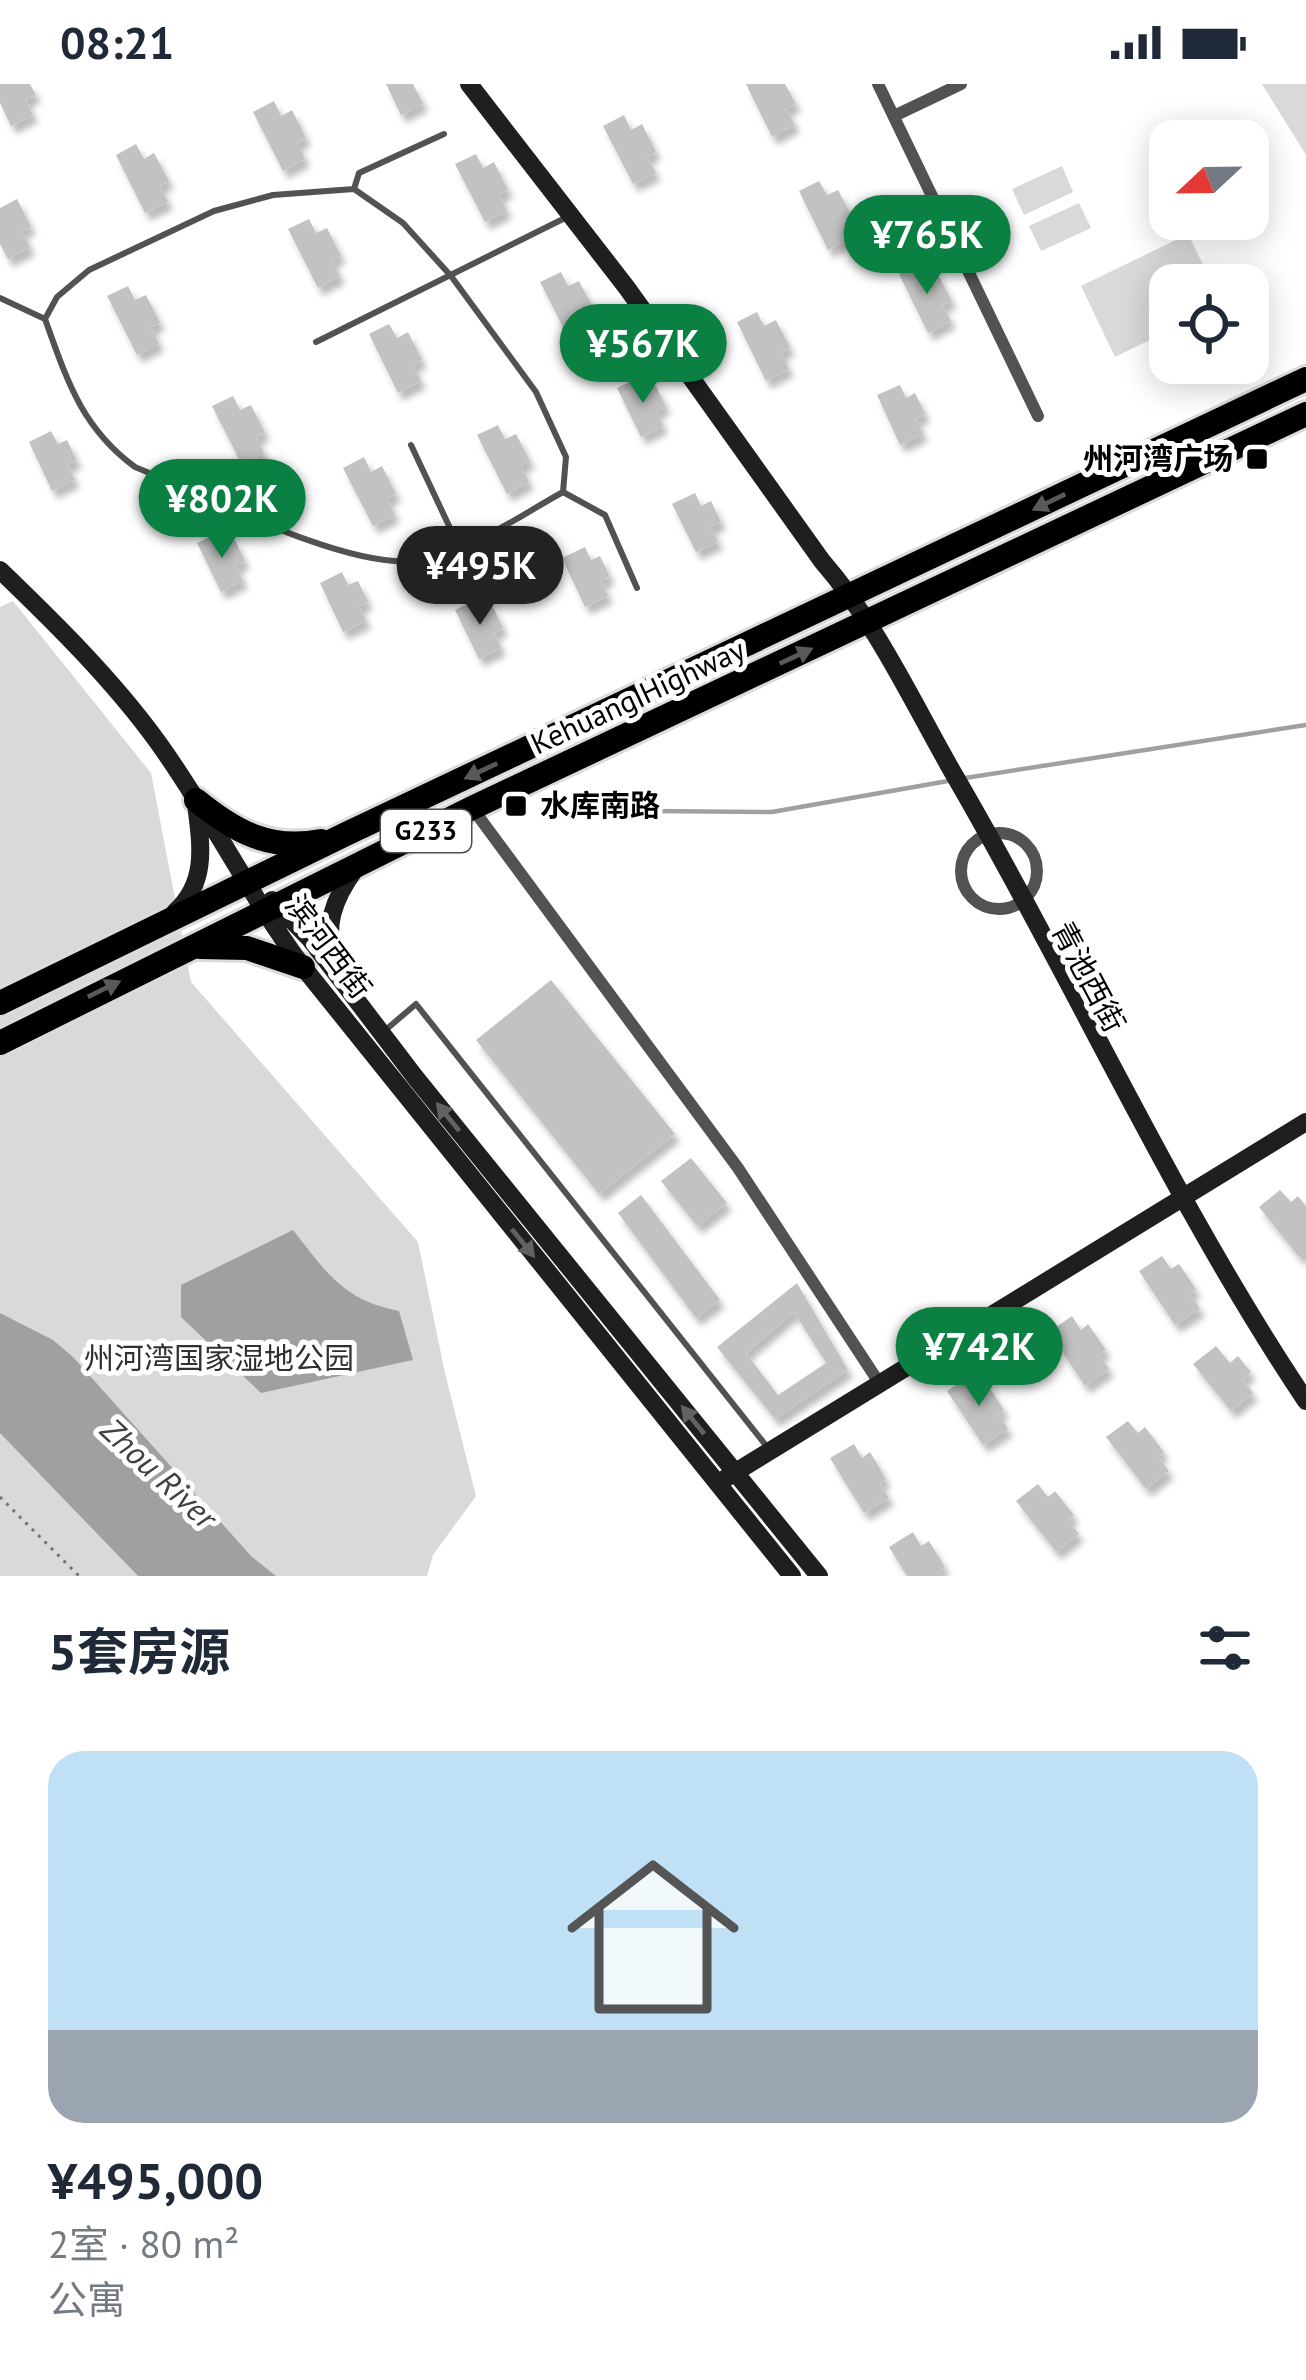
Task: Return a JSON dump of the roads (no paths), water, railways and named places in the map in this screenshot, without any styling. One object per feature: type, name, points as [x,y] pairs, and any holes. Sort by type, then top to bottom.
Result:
[{"type":"highway","name":"Kehuang Highway","points":[[0,1003],[1306,379]]},
{"type":"highway","name":"Kehuang Highway","points":[[0,1043],[472,808],[1306,414]]},
{"type":"highway","points":[[196,800],[230,827],[260,840],[298,844],[346,835]]},
{"type":"highway","points":[[191,947],[248,948],[303,968]]},
{"type":"street","name":"青池西街","points":[[469,84],[627,288],[848,599],[1020,902],[1249,1329],[1306,1418]]},
{"type":"street","points":[[878,84],[1038,416]]},
{"type":"street","points":[[894,116],[961,84]]},
{"type":"street","points":[[0,570],[55,622],[156,739],[248,884]]},
{"type":"street","points":[[144,935],[181,908],[196,881],[201,849],[196,800]]},
{"type":"street","points":[[472,808],[738,1168],[880,1384]]},
{"type":"street","points":[[983,837],[1018,838],[1034,857],[1035,882],[1020,902],[997,909],[985,906],[966,890],[961,866],[964,855],[983,837]]},
{"type":"street","points":[[345,985],[333,956],[329,926],[339,895],[360,864]]},
{"type":"street","name":"滨河西街","points":[[248,884],[345,985],[820,1576]]},
{"type":"street","name":"滨河西街","points":[[272,909],[303,968],[792,1576]]},
{"type":"street","points":[[717,1484],[1306,1122]]},
{"type":"street","name":"青池西街","points":[[1180,1198],[1306,1401]]},
{"type":"lane","points":[[353,189],[359,173],[444,134]]},
{"type":"lane","points":[[45,319],[57,297],[89,270],[214,211],[272,195],[353,189],[403,223],[451,276],[536,392],[566,457],[563,492]]},
{"type":"lane","points":[[316,341],[571,215]]},
{"type":"lane","points":[[0,298],[45,319],[73,397],[106,445],[135,467],[366,560],[416,561],[459,547],[563,492]]},
{"type":"lane","points":[[411,446],[459,547]]},
{"type":"lane","points":[[563,492],[605,515],[637,588]]},
{"type":"lane","points":[[381,1033],[416,1004],[770,1451]]},
{"type":"water","points":[[293,1230],[350,1292],[399,1311],[413,1360],[261,1393],[181,1317],[181,1285]]},
{"type":"water","name":"Zhou River","points":[[0,1313],[53,1340],[73,1357],[251,1556],[276,1576],[138,1576],[0,1433]]},
{"type":"waterway","points":[[965,778],[1306,725]]},
{"type":"waterway","points":[[650,811],[772,812],[948,781]]},
{"type":"place","name":"州河湾广场","points":[[1257,459]]},
{"type":"place","name":"水库南路","points":[[516,806]]},
{"type":"park label","name":"州河湾国家湿地公园","points":[[219,1359]]}]
